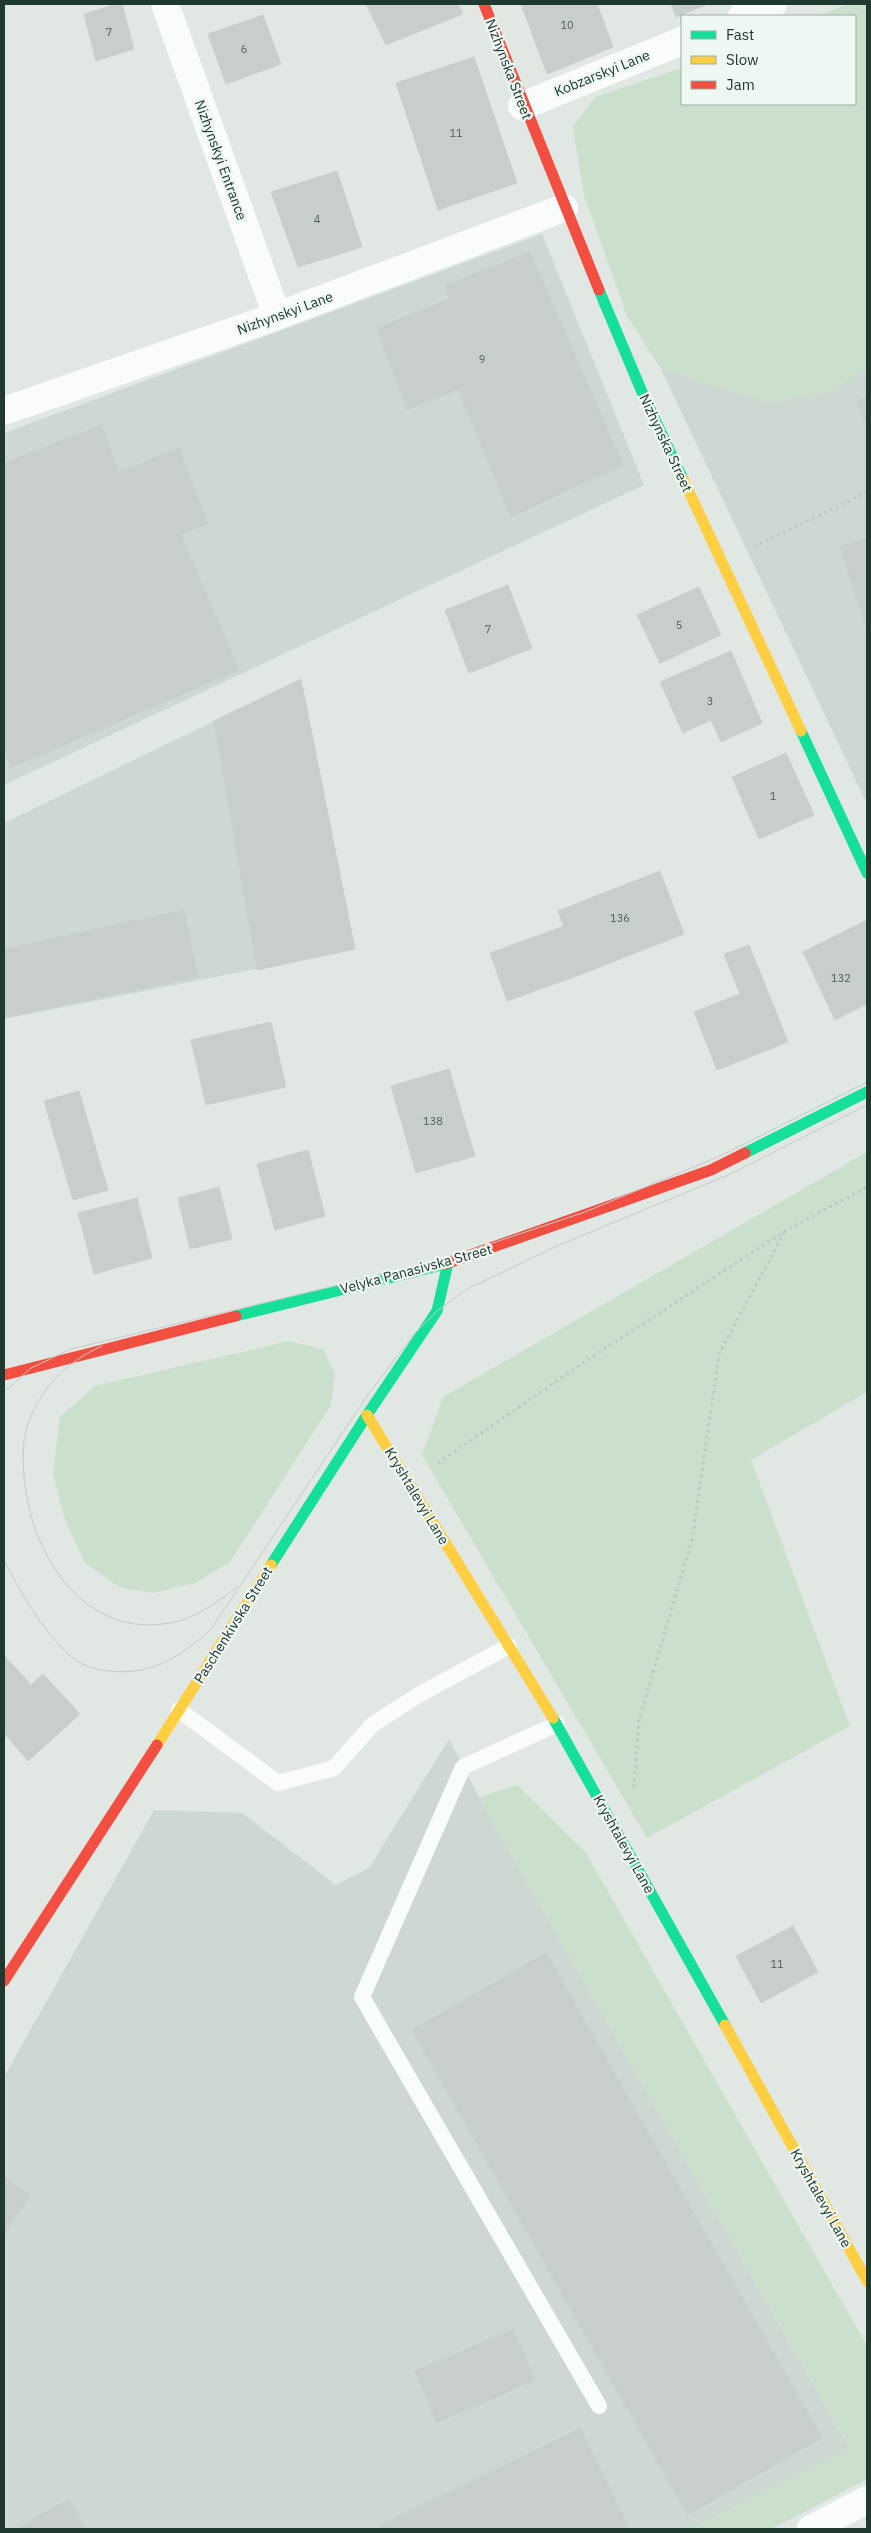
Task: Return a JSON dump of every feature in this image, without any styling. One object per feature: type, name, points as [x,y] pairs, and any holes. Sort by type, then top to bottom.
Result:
[{"type":"street","name":"Nizhynskyi Entrance","points":[[165,4],[277,316]]},
{"type":"street","name":"Nizhynska Street","points":[[484,4],[522,106],[642,392],[867,873]]},
{"type":"street","points":[[745,15],[773,4]]},
{"type":"street","name":"Kobzarskyi Lane","points":[[522,106],[681,41]]},
{"type":"street","name":"Nizhynskyi Lane","points":[[4,411],[277,316],[564,208]]},
{"type":"street","name":"Velyka Panasivska Street","points":[[4,1375],[448,1263],[711,1170],[867,1092]]},
{"type":"street","name":"Paschenkivska Street","points":[[4,1981],[367,1415],[437,1311],[448,1263]]},
{"type":"street","name":"Kryshtalevyi Lane","points":[[367,1415],[557,1724],[867,2281]]},
{"type":"street","points":[[811,2529],[867,2500]]},
{"type":"lane","points":[[179,1710],[278,1783],[334,1768],[373,1724],[422,1692],[509,1646]]},
{"type":"lane","points":[[557,1724],[463,1768],[362,1997],[599,2406]]},
{"type":"path","points":[[722,563],[867,492]]},
{"type":"path","points":[[409,1483],[592,1357],[785,1231],[867,1187]]},
{"type":"path","points":[[634,1797],[639,1720],[692,1540],[719,1354],[785,1231]]},
{"type":"shaded area","points":[[542,234],[644,485],[4,785],[4,433]]},
{"type":"shaded area","points":[[867,271],[867,804],[661,369]]},
{"type":"shaded area","points":[[301,679],[355,949],[4,1019],[4,823]]},
{"type":"shaded area","points":[[449,1739],[479,1797],[851,2450],[692,2529],[4,2529],[4,2077],[154,1810],[242,1813],[336,1885],[369,1868]]},
{"type":"green space","points":[[848,4],[867,4],[867,369],[831,391],[769,403],[661,369],[627,316],[584,195],[573,127],[595,97],[681,68],[681,105],[856,105],[856,15],[820,15]]},
{"type":"green space","points":[[867,1152],[867,1392],[751,1460],[850,1726],[647,1838],[422,1455],[443,1397]]},
{"type":"green space","points":[[289,1341],[323,1349],[335,1373],[331,1405],[230,1562],[195,1583],[154,1593],[121,1588],[85,1563],[65,1520],[53,1475],[60,1417],[95,1386]]},
{"type":"green space","points":[[517,1785],[586,1853],[867,2346],[867,2479],[772,2529],[692,2529],[851,2449],[479,1797]]},
{"type":"building","points":[[122,4],[134,49],[96,61],[84,14]]},
{"type":"building","points":[[366,4],[458,4],[463,14],[386,45]]},
{"type":"building","points":[[521,4],[597,4],[613,47],[547,74]]},
{"type":"building","points":[[671,4],[708,4],[676,17]]},
{"type":"building","points":[[263,15],[281,64],[226,84],[208,34]]},
{"type":"building","points":[[474,57],[517,183],[438,210],[396,83]]},
{"type":"building","points":[[337,171],[362,247],[298,267],[271,192]]},
{"type":"building","points":[[530,252],[623,465],[511,517],[458,389],[407,410],[377,328],[449,299],[445,285]]},
{"type":"building","points":[[867,396],[867,426],[856,401]]},
{"type":"building","points":[[101,425],[119,472],[179,448],[208,524],[4,604],[4,463]]},
{"type":"building","points":[[177,526],[239,670],[11,768],[4,750],[4,601]]},
{"type":"building","points":[[867,538],[867,625],[866,626],[840,547]]},
{"type":"building","points":[[508,585],[532,648],[469,673],[445,610]]},
{"type":"building","points":[[699,587],[721,635],[660,663],[637,615]]},
{"type":"building","points":[[731,651],[762,723],[721,742],[711,720],[683,733],[660,682]]},
{"type":"building","points":[[301,679],[355,949],[257,970],[214,721]]},
{"type":"building","points":[[786,753],[814,815],[759,839],[732,777]]},
{"type":"building","points":[[660,871],[684,934],[582,974],[558,911]]},
{"type":"building","points":[[184,910],[198,977],[4,1018],[4,949]]},
{"type":"building","points":[[865,921],[867,925],[867,1004],[835,1020],[803,952]]},
{"type":"building","points":[[564,926],[582,974],[507,1001],[490,953]]},
{"type":"building","points":[[749,945],[788,1042],[717,1070],[694,1012],[740,994],[724,954]]},
{"type":"building","points":[[271,1022],[286,1087],[206,1105],[191,1040]]},
{"type":"building","points":[[449,1069],[475,1156],[416,1173],[391,1086]]},
{"type":"building","points":[[79,1091],[108,1190],[73,1200],[44,1101]]},
{"type":"building","points":[[308,1150],[325,1216],[275,1230],[257,1164]]},
{"type":"building","points":[[219,1187],[232,1239],[190,1249],[178,1198]]},
{"type":"building","points":[[137,1198],[152,1258],[94,1274],[78,1213]]},
{"type":"building","points":[[4,1655],[31,1685],[43,1674],[80,1714],[28,1761],[4,1733]]},
{"type":"building","points":[[793,1926],[818,1972],[761,2003],[736,1956]]},
{"type":"building","points":[[546,1953],[822,2438],[688,2515],[412,2030]]},
{"type":"building","points":[[4,2177],[30,2196],[4,2234]]},
{"type":"building","points":[[513,2329],[535,2380],[437,2423],[415,2371]]},
{"type":"building","points":[[580,2428],[629,2528],[380,2529],[379,2526]]},
{"type":"building","points":[[68,2499],[86,2529],[17,2529]]},
{"type":"tram line","points":[[4,1392],[31,1368],[71,1349],[439,1261],[585,1212],[720,1156],[867,1082]]},
{"type":"tram line","points":[[4,1560],[26,1600],[46,1629],[66,1652],[84,1665],[97,1669],[124,1672],[152,1667],[177,1656],[211,1629],[370,1392],[415,1333],[437,1311],[467,1289],[557,1246],[728,1175],[867,1105]]},
{"type":"tram line","points":[[102,1346],[77,1360],[56,1378],[32,1413],[25,1435],[23,1468],[32,1520],[43,1547],[57,1572],[74,1593],[96,1610],[120,1621],[148,1625],[179,1621],[187,1618],[217,1602],[237,1587]]},
{"type":"traffic: fast","points":[[599,290],[642,392],[683,479]]},
{"type":"traffic: fast","points":[[801,731],[867,873]]},
{"type":"traffic: fast","points":[[745,1153],[867,1092]]},
{"type":"traffic: fast","points":[[271,1565],[367,1415],[437,1311],[448,1263]]},
{"type":"traffic: fast","points":[[236,1316],[445,1264]]},
{"type":"traffic: fast","points":[[553,1718],[725,2025]]},
{"type":"traffic: slow","points":[[683,479],[801,731]]},
{"type":"traffic: slow","points":[[367,1415],[553,1718]]},
{"type":"traffic: slow","points":[[157,1745],[271,1565]]},
{"type":"traffic: slow","points":[[725,2025],[867,2281]]},
{"type":"traffic: jam","points":[[484,4],[599,290]]},
{"type":"traffic: jam","points":[[445,1264],[711,1170],[745,1153]]},
{"type":"traffic: jam","points":[[4,1375],[236,1316]]},
{"type":"traffic: jam","points":[[4,1981],[157,1745]]}]
